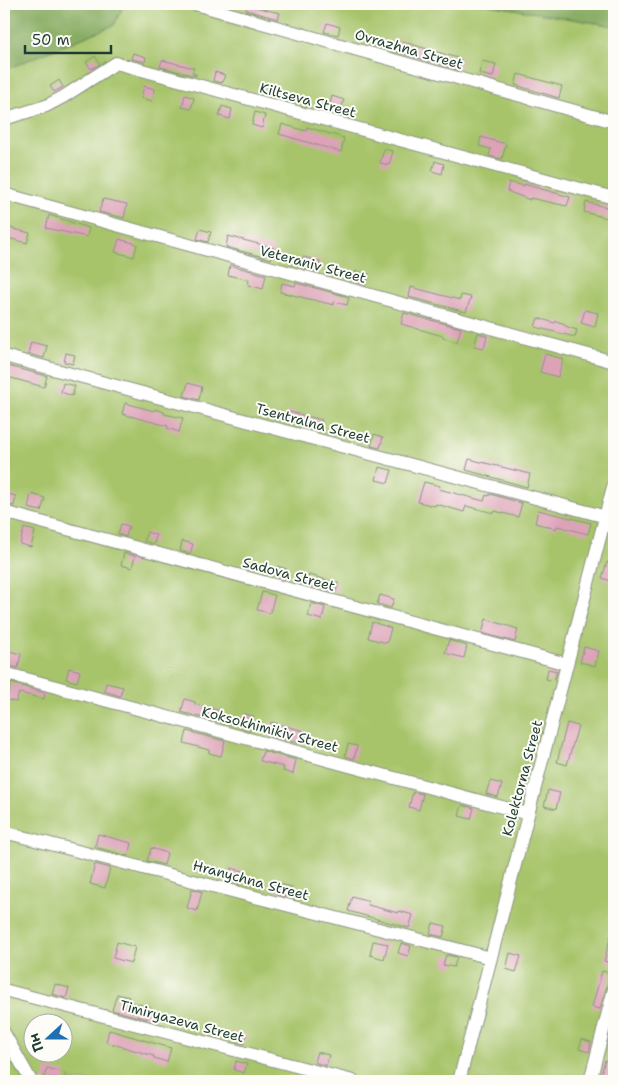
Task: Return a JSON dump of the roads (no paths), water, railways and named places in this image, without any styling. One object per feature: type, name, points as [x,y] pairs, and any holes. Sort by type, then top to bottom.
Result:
[{"type":"lane","name":"Ovrazhna Street","points":[[195,4],[614,122]]},
{"type":"lane","name":"Kiltseva Street","points":[[4,120],[46,106],[116,63],[614,198]]},
{"type":"lane","name":"Veteraniv Street","points":[[4,194],[614,362]]},
{"type":"lane","name":"Tsentralna Street","points":[[4,356],[610,518]]},
{"type":"lane","name":"Kolektorna Street","points":[[460,1081],[528,814],[610,518],[614,483]]},
{"type":"lane","name":"Sadova Street","points":[[4,512],[568,664]]},
{"type":"lane","name":"Koksokhimikiv Street","points":[[4,674],[528,814]]},
{"type":"lane","name":"Hranychna Street","points":[[4,832],[491,958]]},
{"type":"lane","points":[[590,1081],[614,989]]},
{"type":"lane","name":"Timiryazeva Street","points":[[4,990],[353,1081]]},
{"type":"lane","points":[[4,1033],[30,1081]]}]
